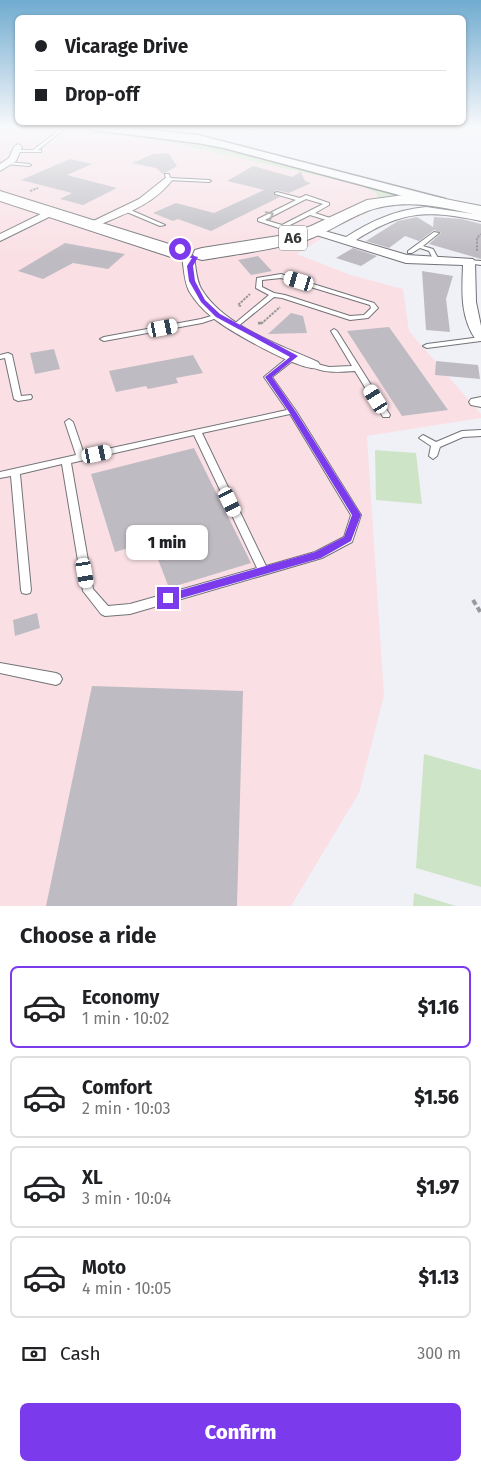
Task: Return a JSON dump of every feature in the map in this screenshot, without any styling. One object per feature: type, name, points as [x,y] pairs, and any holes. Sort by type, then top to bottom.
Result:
[{"type":"highway","name":"A6","points":[[0,196],[159,248],[194,255],[281,241],[314,231],[359,208],[378,202],[400,200],[440,202],[481,211]]},
{"type":"street","points":[[317,169],[440,202]]},
{"type":"street","points":[[88,226],[162,189],[168,177]]},
{"type":"street","points":[[347,241],[385,218],[409,211],[438,211],[481,218]]},
{"type":"street","points":[[2,236],[49,213]]},
{"type":"street","points":[[314,231],[406,259],[476,259],[469,295],[474,330],[481,338]]},
{"type":"street","points":[[194,255],[192,281],[203,301],[218,316],[312,365]]},
{"type":"lane","points":[[168,177],[209,181]]},
{"type":"lane","points":[[277,193],[300,200]]},
{"type":"lane","points":[[306,197],[327,204],[310,213],[282,227],[260,220],[306,197]]},
{"type":"lane","points":[[124,209],[162,225]]},
{"type":"lane","points":[[310,213],[336,221]]},
{"type":"lane","points":[[410,252],[436,233]]},
{"type":"lane","points":[[418,246],[432,250],[436,260]]},
{"type":"lane","points":[[235,326],[273,295],[283,296],[350,318],[366,317],[375,308],[372,304],[281,276],[275,275],[259,279],[259,288],[273,295]]},
{"type":"lane","points":[[104,339],[202,321],[218,316]]},
{"type":"lane","points":[[334,331],[386,415]]},
{"type":"lane","points":[[427,346],[481,338]]},
{"type":"lane","points":[[0,356],[8,355],[18,399],[28,397]]},
{"type":"lane","points":[[66,461],[88,591],[105,611],[130,609],[318,555],[348,539],[356,515],[268,377],[295,356]]},
{"type":"lane","points":[[312,365],[325,370],[337,371],[357,368]]},
{"type":"lane","points":[[0,475],[292,412]]},
{"type":"lane","points":[[69,422],[81,458]]},
{"type":"lane","points":[[197,432],[263,571]]},
{"type":"lane","points":[[436,445],[462,434],[481,433]]},
{"type":"lane","points":[[423,438],[436,445]]},
{"type":"lane","points":[[433,456],[436,445]]},
{"type":"lane","points":[[16,472],[26,590]]},
{"type":"lane","points":[[0,668],[56,679]]},
{"type":"path","points":[[476,259],[477,238],[481,234]]},
{"type":"path","points":[[252,321],[261,324],[280,306]]},
{"type":"path","points":[[473,600],[481,614]]},
{"type":"shaded area","points":[[0,169],[289,169],[359,185],[400,203],[380,207],[333,229],[297,254],[351,275],[403,289],[409,331],[481,414],[481,418],[367,436],[384,696],[359,793],[291,906],[0,906]]},
{"type":"green space","points":[[289,169],[307,169],[404,195],[384,199],[378,198],[376,193],[359,185]]},
{"type":"green space","points":[[375,450],[416,453],[422,504],[376,500]]},
{"type":"green space","points":[[424,754],[481,770],[481,887],[416,868]]},
{"type":"green space","points":[[414,893],[456,906],[413,906]]},
{"type":"building","points":[[46,169],[80,169],[67,175],[117,188],[83,205],[60,199],[72,193],[21,180]]},
{"type":"building","points":[[157,169],[171,169],[163,174]]},
{"type":"building","points":[[247,169],[265,169],[292,177],[301,172],[305,181],[311,183],[289,193],[276,190],[274,195],[280,197],[211,231],[178,219],[173,221],[153,213],[176,203],[214,213],[264,190],[227,181]]},
{"type":"building","points":[[417,217],[433,227],[434,217],[462,219],[481,224],[481,259],[429,244],[441,233],[434,230],[419,241],[405,236],[389,248],[366,241],[398,221]]},
{"type":"building","points":[[65,243],[125,254],[108,269],[73,263],[43,279],[18,271]]},
{"type":"building","points":[[353,248],[377,256],[361,266],[336,258]]},
{"type":"building","points":[[258,256],[272,271],[251,275],[238,260]]},
{"type":"building","points":[[422,271],[453,276],[446,299],[450,332],[426,330]]},
{"type":"building","points":[[291,313],[303,316],[307,333],[268,334]]},
{"type":"building","points":[[389,327],[448,410],[402,416],[347,331]]},
{"type":"building","points":[[54,349],[60,369],[35,374],[30,353]]},
{"type":"building","points":[[193,355],[203,373],[176,378],[178,383],[148,389],[146,386],[116,392],[109,371]]},
{"type":"building","points":[[436,361],[478,365],[480,379],[435,375]]},
{"type":"building","points":[[194,448],[251,563],[169,588],[151,541],[115,552],[91,474]]},
{"type":"building","points":[[37,613],[40,628],[15,636],[13,620]]},
{"type":"building","points":[[92,686],[243,691],[237,906],[46,906]]},
{"type":"route","points":[[168,598],[318,555],[348,539],[356,515],[268,377],[295,356],[218,316],[203,301],[192,281],[190,266],[195,257],[179,255],[178,251],[180,249]]}]
